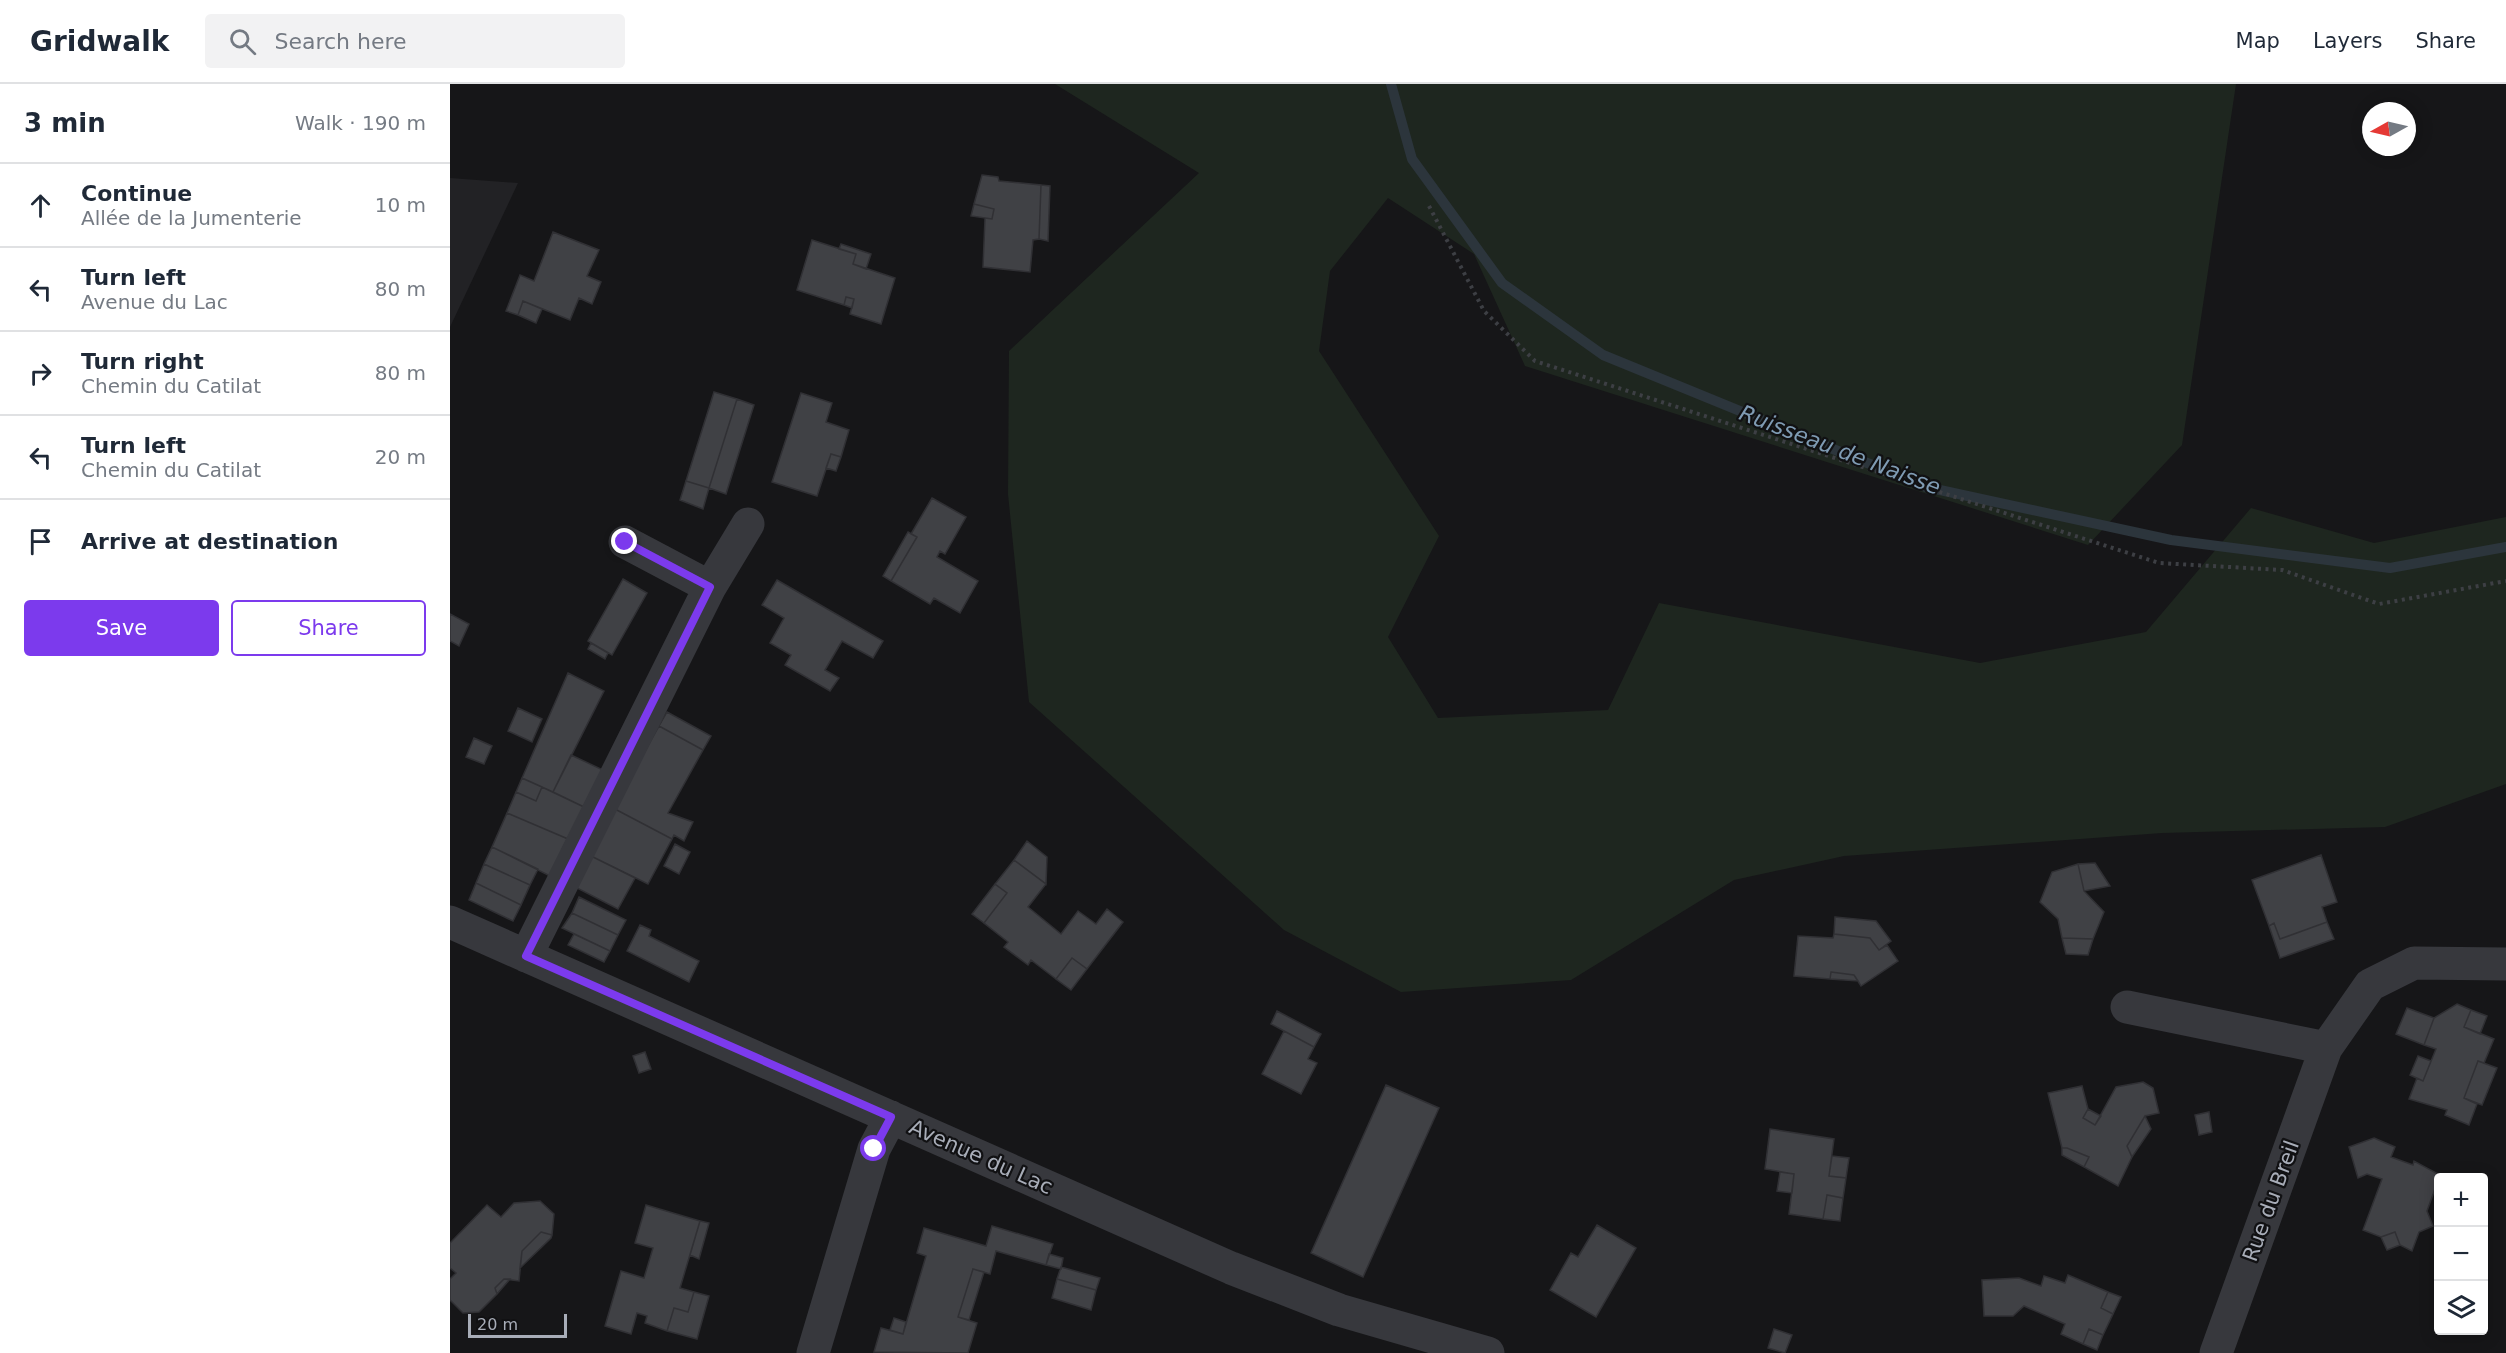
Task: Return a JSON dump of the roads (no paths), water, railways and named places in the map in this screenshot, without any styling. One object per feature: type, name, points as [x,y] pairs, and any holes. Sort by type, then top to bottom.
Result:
[{"type":"street","points":[[526,956],[710,587],[748,524]]},
{"type":"street","points":[[625,542],[710,587]]},
{"type":"street","name":"Avenue du Lac","points":[[450,922],[1231,1268],[1339,1310],[1488,1353]]},
{"type":"street","name":"Rue du Breil","points":[[2216,1353],[2326,1048],[2370,985],[2414,963],[2506,964]]},
{"type":"street","points":[[2127,1007],[2326,1048]]},
{"type":"street","points":[[813,1353],[874,1149],[891,1117]]},
{"type":"waterway","name":"Ruisseau de Naisse","points":[[1391,84],[1412,159],[1502,283],[1603,355],[1926,487],[2171,540],[2390,568],[2506,547]]}]
